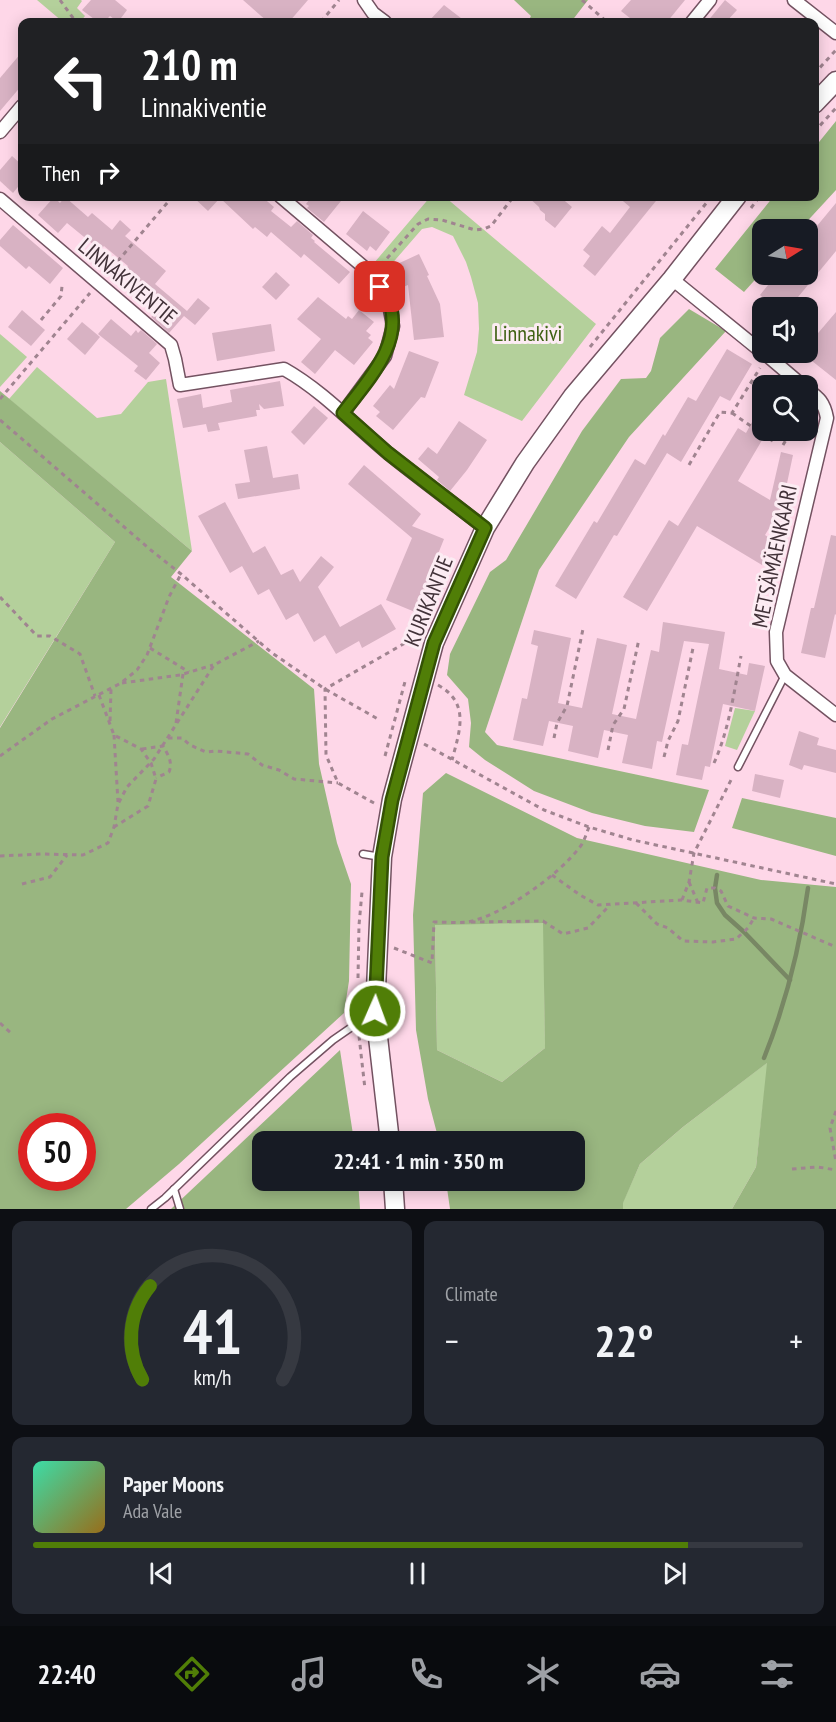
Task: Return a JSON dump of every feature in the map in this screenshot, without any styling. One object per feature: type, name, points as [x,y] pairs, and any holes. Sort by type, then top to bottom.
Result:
[{"type":"main road","points":[[819,99],[836,81]]},
{"type":"main road","name":"KURIKANTIE","points":[[389,1131],[375,1011],[382,857],[416,675],[434,643],[485,528],[525,463],[573,396],[672,279],[733,201]]},
{"type":"main road","points":[[394,1191],[395,1209]]},
{"type":"street","points":[[364,0],[380,18]]},
{"type":"street","points":[[695,18],[710,0]]},
{"type":"street","points":[[794,0],[817,18]]},
{"type":"street","points":[[819,20],[836,33]]},
{"type":"street","points":[[0,132],[18,111]]},
{"type":"street","name":"LINNAKIVENTIE","points":[[0,199],[171,345],[180,385],[284,369],[298,377],[388,453],[485,528]]},
{"type":"street","points":[[286,201],[373,275],[388,299],[393,326],[385,356],[343,413]]},
{"type":"street","points":[[672,279],[752,344]]},
{"type":"street","points":[[775,363],[790,375]]},
{"type":"street","name":"METSÄMÄENKAARI","points":[[785,675],[777,661],[776,632],[827,418],[825,407],[818,398]]},
{"type":"street","points":[[785,675],[836,714]]},
{"type":"lane","points":[[738,767],[785,675]]},
{"type":"lane","points":[[363,854],[382,857]]},
{"type":"lane","points":[[151,1209],[290,1077],[333,1040],[375,1011]]},
{"type":"lane","points":[[174,1189],[180,1209]]},
{"type":"path","points":[[60,0],[73,18]]},
{"type":"path","points":[[324,18],[339,0]]},
{"type":"path","points":[[582,0],[602,18]]},
{"type":"path","points":[[819,69],[836,50]]},
{"type":"path","points":[[819,127],[836,108]]},
{"type":"path","points":[[0,399],[169,201]]},
{"type":"path","points":[[373,275],[418,224],[428,219],[442,220],[475,230],[484,228],[491,226],[510,201]]},
{"type":"path","points":[[586,353],[708,201]]},
{"type":"path","points":[[41,320],[61,296],[62,286]]},
{"type":"path","points":[[732,413],[759,363]]},
{"type":"path","points":[[688,465],[720,412],[732,413],[774,442]]},
{"type":"path","points":[[0,420],[272,653],[325,689],[378,719]]},
{"type":"path","points":[[783,445],[785,441]]},
{"type":"path","points":[[0,756],[52,719],[121,683],[137,670],[147,655],[169,597],[182,574]]},
{"type":"path","points":[[0,597],[37,636],[50,636],[80,654],[114,735],[118,804],[114,827],[108,843],[83,855],[0,856]]},
{"type":"path","points":[[554,738],[557,723],[567,706],[583,630]]},
{"type":"path","points":[[325,689],[421,634],[418,643]]},
{"type":"path","points":[[608,750],[613,725],[624,709],[639,639]]},
{"type":"path","points":[[121,683],[183,674],[214,665],[259,641]]},
{"type":"path","points":[[150,648],[190,672]]},
{"type":"path","points":[[664,757],[668,741],[678,721],[693,648]]},
{"type":"path","points":[[714,763],[722,746],[741,656]]},
{"type":"path","points":[[118,804],[127,787],[151,763],[163,746],[214,665]]},
{"type":"path","points":[[176,725],[183,674]]},
{"type":"path","points":[[384,759],[416,675],[446,690],[458,704],[460,716],[458,737],[452,760]]},
{"type":"path","points":[[110,723],[111,688]]},
{"type":"path","points":[[325,689],[326,755],[338,783]]},
{"type":"path","points":[[114,735],[141,749],[151,763],[156,778],[148,806],[114,827]]},
{"type":"path","points":[[167,738],[182,738],[190,745],[206,752],[248,754],[262,765],[294,778],[338,783],[374,803],[372,813]]},
{"type":"path","points":[[422,743],[544,810],[589,827],[614,835],[836,884]]},
{"type":"path","points":[[141,749],[163,746]]},
{"type":"path","points":[[156,778],[169,772],[172,766],[163,746]]},
{"type":"path","points":[[682,900],[689,882],[694,853],[738,767]]},
{"type":"path","points":[[467,922],[487,915],[529,893],[581,847],[589,827]]},
{"type":"path","points":[[22,884],[50,877],[68,855]]},
{"type":"path","points":[[552,875],[598,905],[682,900],[703,903],[707,888],[715,888],[721,891],[728,906],[754,918],[771,919],[836,947]]},
{"type":"path","points":[[689,882],[698,903]]},
{"type":"path","points":[[358,979],[362,890]]},
{"type":"path","points":[[636,903],[657,924],[668,928],[683,941],[713,942],[736,939],[748,928],[754,918]]},
{"type":"path","points":[[394,947],[432,963],[434,922],[543,921],[563,934],[588,928],[610,905]]},
{"type":"path","points":[[0,1023],[13,1035]]},
{"type":"path","points":[[357,1024],[367,1099]]},
{"type":"path","points":[[836,1111],[830,1128],[836,1162]]},
{"type":"path","points":[[792,1169],[818,1167],[836,1170]]},
{"type":"green space","points":[[37,0],[82,1],[77,8],[85,16],[83,18],[58,18]]},
{"type":"green space","points":[[514,0],[588,0],[574,18],[530,18],[531,16]]},
{"type":"green space","points":[[836,121],[836,190],[809,219],[755,219],[770,201],[819,201],[819,142]]},
{"type":"green space","name":"Linnakivi","points":[[427,201],[450,201],[596,324],[522,421],[464,395],[477,352],[478,303],[466,262],[453,236],[432,227],[422,229],[383,274],[374,263]]},
{"type":"green space","points":[[752,223],[752,283],[744,292],[715,269]]},
{"type":"green space","points":[[689,309],[726,331],[629,437],[539,570],[485,732],[497,745],[709,790],[694,832],[645,826],[592,813],[534,791],[485,760],[469,747],[471,723],[468,699],[447,675],[450,654],[490,572],[506,560],[582,431],[621,379],[646,378],[651,371],[660,338]]},
{"type":"green space","points":[[0,334],[27,357],[0,387]]},
{"type":"green space","points":[[37,367],[97,418],[121,414],[148,382],[166,379],[192,551],[9,399]]},
{"type":"green space","points":[[0,391],[192,551],[171,577],[314,689],[319,764],[337,843],[351,884],[349,981],[344,1013],[179,1164],[126,1209],[0,1209],[0,728],[115,542],[0,442]]},
{"type":"green space","points":[[0,442],[115,542],[0,727]]},
{"type":"green space","points":[[735,708],[755,711],[737,750],[725,746]]},
{"type":"green space","points":[[446,773],[577,838],[761,880],[836,887],[836,1209],[732,1209],[756,1167],[767,1063],[683,1127],[640,1164],[623,1203],[623,1209],[450,1209],[447,1191],[585,1191],[585,1131],[436,1131],[428,1099],[416,1030],[413,915],[423,793]],"holes":[[[543,923],[545,1048],[502,1082],[437,1050],[435,925]]]},
{"type":"green space","points":[[742,798],[836,818],[836,856],[732,828]]},
{"type":"green space","points":[[544,923],[545,1048],[502,1082],[437,1050],[435,924]]},
{"type":"green space","points":[[340,1050],[352,1131],[254,1131]]},
{"type":"green space","points":[[768,1062],[756,1167],[732,1209],[623,1209],[622,1204],[640,1164],[683,1127]]},
{"type":"green space","points":[[252,1133],[252,1191],[359,1191],[360,1209],[171,1209]]},
{"type":"building","points":[[91,0],[115,0],[127,10],[121,18],[110,16],[93,18],[82,10]]},
{"type":"building","points":[[243,0],[308,0],[292,18],[263,18]]},
{"type":"building","points":[[631,0],[685,0],[670,18],[630,18],[621,11]]},
{"type":"building","points":[[725,0],[737,10],[730,18],[710,18]]},
{"type":"building","points":[[444,5],[461,18],[432,18]]},
{"type":"building","points":[[18,57],[18,90],[0,111],[0,78]]},
{"type":"building","points":[[12,156],[18,161],[18,187],[13,193],[0,181],[0,170]]},
{"type":"building","points":[[50,201],[60,203],[70,201],[88,217],[92,213],[112,230],[120,220],[131,230],[125,236],[166,271],[155,284],[187,311],[198,298],[210,308],[195,325],[184,316],[169,333],[151,317],[157,311],[131,288],[138,280],[126,269],[128,266],[104,246],[100,250],[67,223],[58,233],[38,215]]},
{"type":"building","points":[[197,201],[217,201],[208,211]]},
{"type":"building","points":[[223,201],[267,201],[274,207],[271,211],[291,227],[297,221],[313,235],[311,238],[314,242],[350,272],[339,284],[304,254],[301,258],[271,232],[267,237],[255,227],[253,229]]},
{"type":"building","points":[[308,201],[341,201],[324,222],[307,208],[309,206],[306,204]]},
{"type":"building","points":[[532,201],[565,201],[572,207],[555,228],[545,220],[545,214]]},
{"type":"building","points":[[623,201],[656,201],[595,276],[583,266],[590,256],[583,250],[602,226],[610,233],[630,207]]},
{"type":"building","points":[[836,203],[836,251],[818,273],[818,225]]},
{"type":"building","points":[[363,211],[390,232],[376,251],[370,246],[367,251],[346,234]]},
{"type":"building","points":[[13,225],[63,268],[50,284],[29,266],[26,269],[0,246],[0,240]]},
{"type":"building","points":[[419,254],[440,304],[444,337],[414,340],[408,285],[403,287],[393,266]]},
{"type":"building","points":[[276,272],[290,285],[276,300],[262,287]]},
{"type":"building","points":[[768,285],[808,285],[798,297],[762,297],[760,295]]},
{"type":"building","points":[[318,297],[346,319],[348,316],[352,319],[359,310],[374,322],[366,331],[371,335],[368,338],[373,342],[354,365],[335,350],[315,374],[301,362],[321,339],[297,319]]},
{"type":"building","points":[[22,310],[45,330],[31,346],[8,327]]},
{"type":"building","points":[[836,312],[836,380],[815,363],[818,363],[818,333]]},
{"type":"building","points":[[111,319],[131,336],[136,330],[138,333],[141,330],[157,344],[149,353],[160,363],[146,380],[134,371],[138,366],[98,334]]},
{"type":"building","points":[[82,322],[100,337],[85,355],[67,339]]},
{"type":"building","points":[[271,324],[275,351],[217,361],[212,333]]},
{"type":"building","points":[[727,349],[752,364],[730,401],[720,396],[681,462],[667,453],[576,599],[555,586],[594,521],[597,523],[635,459],[645,465],[688,397],[696,401]]},
{"type":"building","points":[[409,351],[439,362],[425,398],[421,397],[393,430],[376,416],[380,412],[373,406],[390,385],[394,389]]},
{"type":"building","points":[[280,381],[284,406],[264,409],[259,404],[260,410],[256,410],[257,416],[218,423],[220,430],[208,432],[206,424],[183,428],[177,399],[201,394],[203,408],[232,402],[230,390]]},
{"type":"building","points":[[314,406],[328,418],[304,445],[291,432]]},
{"type":"building","points":[[459,421],[487,440],[450,491],[437,480],[439,477],[418,459],[428,447],[437,454]]},
{"type":"building","points":[[752,422],[752,441],[762,441],[738,481],[770,500],[781,452],[793,455],[782,507],[765,535],[776,542],[762,565],[697,526],[647,611],[623,597],[669,520],[678,526],[738,428],[746,433]]},
{"type":"building","points":[[267,446],[273,478],[298,474],[300,489],[238,499],[235,484],[250,482],[244,450]]},
{"type":"building","points":[[364,465],[421,514],[412,526],[444,539],[438,554],[440,554],[415,612],[386,600],[412,538],[348,484]]},
{"type":"building","points":[[225,502],[253,553],[265,546],[281,575],[293,569],[300,582],[321,556],[334,567],[318,587],[340,627],[381,604],[396,629],[362,648],[359,641],[336,654],[325,635],[314,642],[298,613],[286,620],[269,589],[258,595],[242,566],[230,573],[198,516]]},
{"type":"building","points":[[831,535],[836,536],[836,615],[825,658],[801,653]]},
{"type":"building","points":[[663,622],[725,632],[719,669],[747,675],[749,663],[765,666],[755,711],[723,704],[710,767],[705,766],[702,780],[676,775],[682,744],[688,745],[709,644],[684,641],[662,742],[657,741],[652,769],[622,763],[628,735],[604,730],[598,758],[568,751],[573,726],[549,721],[543,746],[513,740],[522,698],[527,699],[538,646],[531,644],[534,630],[571,638],[558,703],[582,708],[597,638],[627,645],[612,714],[636,719],[651,650],[659,652]]},
{"type":"building","points":[[799,731],[819,738],[817,745],[836,750],[836,773],[804,765],[802,770],[789,765]]},
{"type":"building","points":[[755,774],[784,780],[780,798],[752,791]]},
{"type":"waterway","points":[[717,875],[715,888],[717,903],[725,915],[790,980]]},
{"type":"waterway","points":[[764,1058],[791,975],[808,888]]},
{"type":"route","points":[[375,1011],[382,857],[392,800],[434,643],[485,528],[388,453],[343,413],[385,356],[393,326],[388,299],[380,287]]}]
